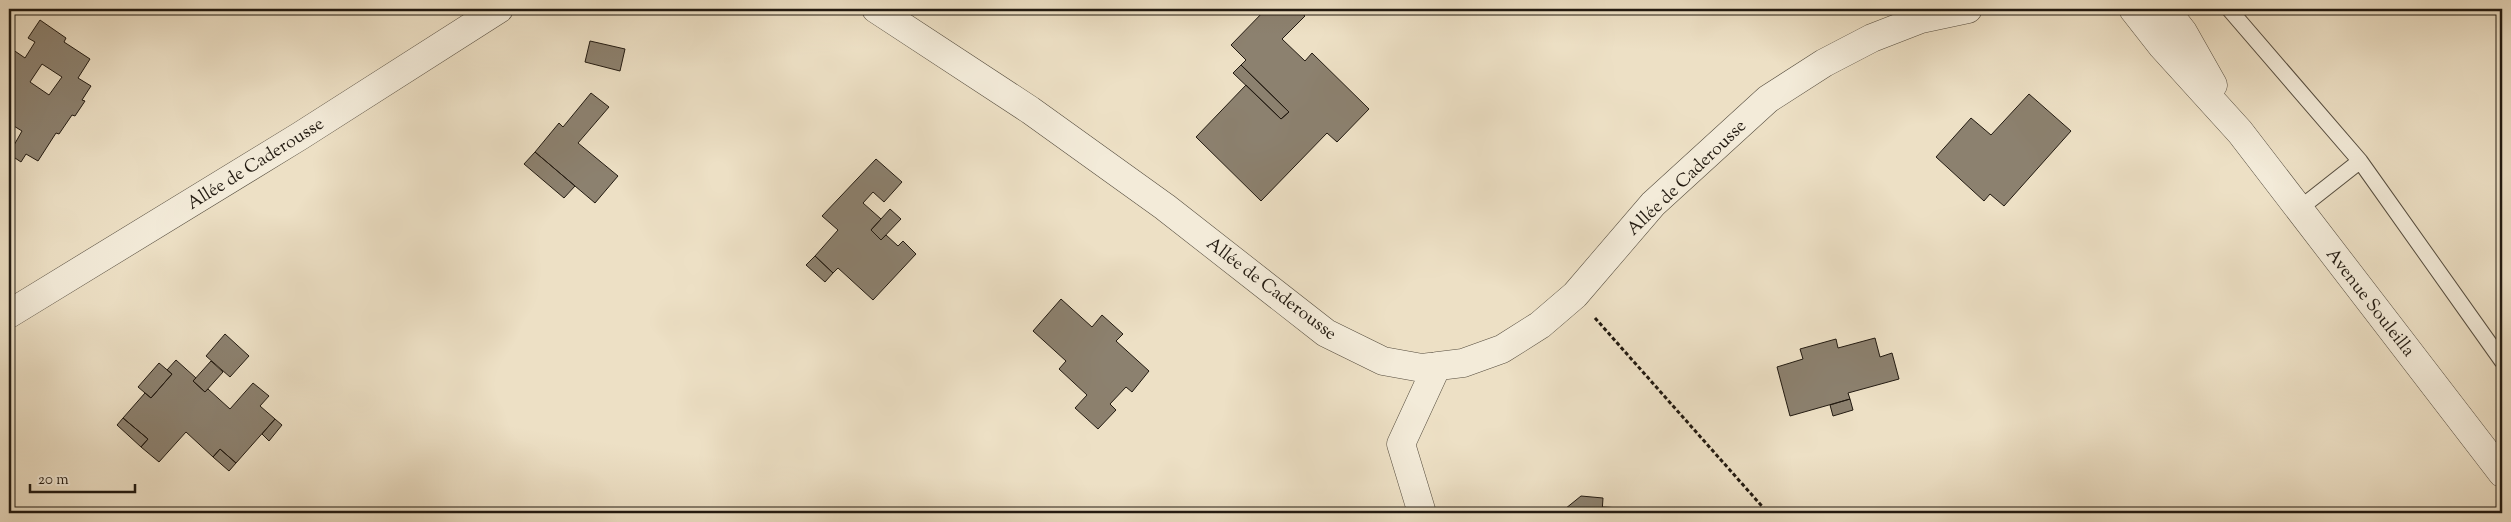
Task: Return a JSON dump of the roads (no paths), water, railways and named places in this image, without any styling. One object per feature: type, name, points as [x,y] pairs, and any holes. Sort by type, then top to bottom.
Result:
[{"type":"street","name":"Allée de Caderousse","points":[[9,314],[300,136],[498,9]]},
{"type":"street","name":"Allée de Caderousse","points":[[876,9],[1030,110],[1165,207],[1326,333],[1383,361],[1422,368],[1463,363],[1502,349],[1540,325],[1575,295],[1653,204],[1768,99],[1824,63],[1872,38],[1922,19],[1968,9]]},
{"type":"street","name":"Avenue Souleilla","points":[[2132,9],[2162,46],[2240,132],[2502,473]]},
{"type":"street","name":"Avenue Souleilla","points":[[2165,9],[2183,32],[2240,132]]},
{"type":"street","points":[[1422,513],[1401,444],[1437,366]]},
{"type":"lane","points":[[2229,9],[2360,161],[2502,361]]},
{"type":"lane","points":[[2300,209],[2360,161]]}]
